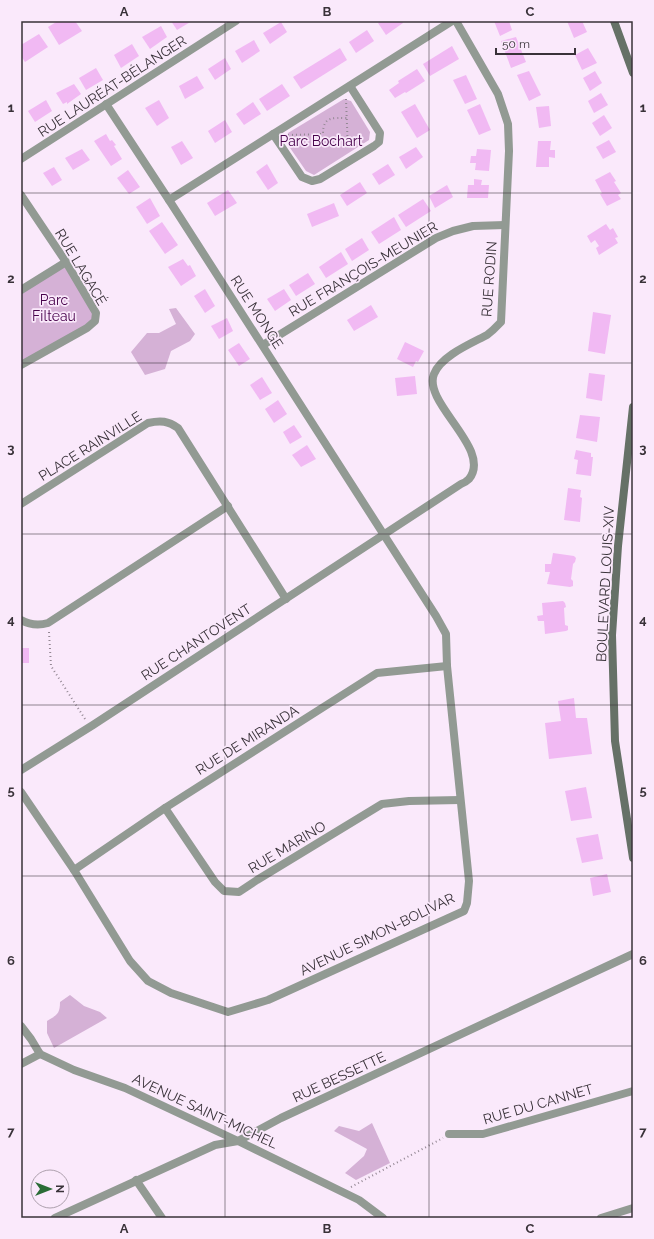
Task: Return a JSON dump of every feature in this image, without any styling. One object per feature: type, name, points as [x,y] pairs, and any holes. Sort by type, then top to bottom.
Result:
[{"type":"main road","points":[[614,21],[633,73]]},
{"type":"main road","name":"BOULEVARD LOUIS-XIV","points":[[633,407],[618,546],[612,635],[615,741],[631,830],[633,858]]},
{"type":"street","name":"RUE LAURÉAT-BÉLANGER","points":[[21,159],[236,21]]},
{"type":"street","points":[[170,200],[452,21]]},
{"type":"street","name":"RUE RODIN","points":[[385,534],[469,478],[473,470],[473,459],[470,448],[436,396],[433,386],[433,375],[444,360],[487,335],[501,322],[510,151],[508,124],[498,94],[456,21]]},
{"type":"street","points":[[273,134],[302,177],[312,181],[320,179],[349,162],[379,142],[380,133],[348,87]]},
{"type":"street","name":"RUE MONGE","points":[[106,104],[170,200],[385,534]]},
{"type":"street","name":"RUE LAGACÉ","points":[[21,195],[66,262],[96,313],[95,321],[87,328],[21,365]]},
{"type":"street","name":"RUE FRANÇOIS-MEUNIER","points":[[263,345],[436,238],[453,231],[473,226],[505,226]]},
{"type":"street","points":[[21,290],[66,262]]},
{"type":"street","name":"PLACE RAINVILLE","points":[[21,504],[148,423],[158,420],[170,423],[178,428],[286,599]]},
{"type":"street","points":[[21,620],[29,624],[42,625],[48,623],[228,506]]},
{"type":"street","name":"RUE CHANTOVENT","points":[[21,770],[90,727],[385,534]]},
{"type":"street","name":"AVENUE SIMON-BOLIVAR","points":[[21,792],[74,870],[130,961],[148,981],[171,993],[228,1012],[268,1000],[464,911],[467,903],[469,881],[447,666],[446,634],[385,534]]},
{"type":"street","name":"RUE DE MIRANDA","points":[[74,870],[165,808],[377,673],[447,666]]},
{"type":"street","name":"RUE MARINO","points":[[165,808],[214,882],[224,891],[239,892],[382,804],[409,801],[460,800]]},
{"type":"street","name":"RUE BESSETTE","points":[[55,1218],[215,1145],[238,1141],[288,1115],[633,954]]},
{"type":"street","points":[[21,1026],[40,1054],[21,1064]]},
{"type":"street","name":"AVENUE SAINT-MICHEL","points":[[40,1054],[74,1070],[125,1088],[238,1141],[358,1200],[383,1218]]},
{"type":"street","name":"RUE DU CANNET","points":[[449,1134],[484,1134],[633,1091]]},
{"type":"street","points":[[136,1180],[162,1218]]},
{"type":"street","points":[[601,1218],[633,1208]]},
{"type":"path","points":[[348,87],[347,118],[349,162]]},
{"type":"path","points":[[273,134],[286,136],[323,134],[325,122],[329,119],[347,118]]},
{"type":"path","points":[[48,623],[51,666],[90,727]]},
{"type":"path","points":[[342,1192],[449,1134]]},
{"type":"green space","name":"Parc Bochart","points":[[344,99],[351,101],[370,132],[369,140],[314,175],[306,171],[286,142],[288,133]]},
{"type":"green space","name":"Parc Filteau","points":[[66,262],[87,299],[95,321],[21,365],[21,290]]},
{"type":"green space","points":[[176,308],[195,334],[190,341],[171,351],[165,369],[145,375],[131,352],[147,333],[159,333],[176,324],[169,309]]},
{"type":"green space","points":[[70,995],[84,1006],[100,1012],[107,1018],[54,1048],[47,1033],[47,1021],[57,1014],[60,1002]]},
{"type":"green space","points":[[372,1123],[390,1163],[356,1180],[345,1173],[364,1156],[367,1149],[334,1131],[339,1126],[359,1131]]},
{"type":"building","points":[[58,21],[75,21],[82,31],[59,45],[48,27]]},
{"type":"building","points":[[171,21],[192,21],[177,30]]},
{"type":"building","points":[[381,21],[402,21],[403,23],[386,35],[378,23]]},
{"type":"building","points":[[494,21],[509,21],[512,30],[500,36]]},
{"type":"building","points":[[567,21],[582,21],[587,32],[574,38]]},
{"type":"building","points":[[281,22],[287,32],[270,44],[263,33]]},
{"type":"building","points":[[161,26],[167,37],[150,49],[142,37]]},
{"type":"building","points":[[367,30],[374,41],[356,53],[349,42]]},
{"type":"building","points":[[39,34],[48,47],[25,62],[21,56],[21,45]]},
{"type":"building","points":[[516,37],[526,62],[511,68],[501,41]]},
{"type":"building","points":[[254,40],[260,51],[242,63],[235,51]]},
{"type":"building","points":[[132,44],[139,56],[121,68],[114,55]]},
{"type":"building","points":[[452,46],[459,59],[430,76],[423,64]]},
{"type":"building","points":[[340,48],[347,60],[301,89],[293,77]]},
{"type":"building","points":[[588,48],[597,63],[582,70],[575,55]]},
{"type":"building","points":[[225,58],[231,69],[215,80],[208,69]]},
{"type":"building","points":[[96,68],[103,80],[86,90],[79,78]]},
{"type":"building","points":[[417,69],[425,81],[395,98],[389,90],[399,83],[398,81]]},
{"type":"building","points":[[529,71],[541,95],[529,101],[517,75]]},
{"type":"building","points":[[595,71],[602,83],[590,91],[583,78]]},
{"type":"building","points":[[466,75],[477,99],[465,104],[453,80]]},
{"type":"building","points":[[197,76],[204,88],[185,99],[179,86]]},
{"type":"building","points":[[74,84],[81,94],[67,104],[67,102],[63,104],[56,93]]},
{"type":"building","points":[[282,84],[290,96],[267,111],[259,99]]},
{"type":"building","points":[[601,93],[608,105],[594,113],[588,101]]},
{"type":"building","points":[[46,100],[52,111],[35,122],[28,111]]},
{"type":"building","points":[[159,100],[169,118],[157,126],[145,108]]},
{"type":"building","points":[[253,102],[261,114],[244,125],[236,114]]},
{"type":"building","points":[[415,104],[430,130],[417,138],[401,112]]},
{"type":"building","points":[[480,104],[491,130],[479,135],[467,110]]},
{"type":"building","points":[[549,106],[551,126],[539,128],[536,107]]},
{"type":"building","points":[[604,115],[612,128],[600,136],[592,123]]},
{"type":"building","points":[[225,120],[232,132],[215,143],[208,131]]},
{"type":"building","points":[[106,134],[110,141],[112,140],[116,145],[114,146],[122,159],[111,166],[94,141]]},
{"type":"building","points":[[609,140],[616,152],[603,159],[596,147]]},
{"type":"building","points":[[182,141],[193,158],[181,165],[171,147]]},
{"type":"building","points":[[538,141],[551,141],[550,150],[555,150],[555,158],[549,157],[549,167],[536,167]]},
{"type":"building","points":[[416,147],[423,157],[406,169],[399,157]]},
{"type":"building","points":[[82,149],[90,160],[73,170],[65,158]]},
{"type":"building","points":[[477,149],[491,150],[489,171],[475,170],[476,163],[470,163],[471,156],[476,156]]},
{"type":"building","points":[[267,164],[278,183],[268,190],[256,172]]},
{"type":"building","points":[[388,164],[395,175],[379,185],[372,174]]},
{"type":"building","points":[[54,167],[62,180],[52,186],[43,173]]},
{"type":"building","points":[[128,170],[140,187],[129,194],[117,178]]},
{"type":"building","points":[[610,172],[621,193],[618,195],[621,199],[607,206],[600,194],[602,193],[595,180]]},
{"type":"building","points":[[474,179],[482,180],[481,185],[489,185],[488,198],[467,198],[468,185],[474,185]]},
{"type":"building","points":[[360,182],[367,193],[347,206],[340,195]]},
{"type":"building","points":[[447,185],[453,197],[435,208],[429,196]]},
{"type":"building","points":[[228,190],[237,203],[215,216],[207,203]]},
{"type":"building","points":[[150,198],[160,216],[147,224],[136,207]]},
{"type":"building","points":[[423,199],[431,211],[406,227],[398,215]]},
{"type":"building","points":[[334,203],[339,216],[312,227],[307,214]]},
{"type":"building","points":[[394,217],[401,230],[379,244],[371,232]]},
{"type":"building","points":[[162,222],[178,245],[165,254],[149,231]]},
{"type":"building","points":[[606,224],[610,230],[613,228],[618,237],[615,238],[618,243],[599,255],[596,248],[599,246],[595,240],[591,243],[587,236]]},
{"type":"building","points":[[362,238],[369,250],[352,261],[345,249]]},
{"type":"building","points":[[341,252],[348,264],[326,278],[319,267]]},
{"type":"building","points":[[183,259],[188,266],[190,265],[196,276],[181,286],[168,267]]},
{"type":"building","points":[[308,273],[315,284],[296,296],[289,285]]},
{"type":"building","points":[[205,289],[215,306],[205,313],[194,296]]},
{"type":"building","points":[[284,289],[291,300],[275,311],[267,299]]},
{"type":"building","points":[[371,305],[378,317],[354,331],[347,320]]},
{"type":"building","points":[[593,312],[611,315],[605,354],[588,351]]},
{"type":"building","points":[[227,318],[233,331],[219,339],[211,326]]},
{"type":"building","points":[[405,342],[424,351],[418,362],[416,361],[413,367],[397,359]]},
{"type":"building","points":[[239,343],[250,359],[239,366],[228,350]]},
{"type":"building","points":[[589,373],[605,375],[602,401],[586,398]]},
{"type":"building","points":[[415,376],[417,394],[397,396],[395,378]]},
{"type":"building","points":[[262,377],[272,393],[260,400],[250,385]]},
{"type":"building","points":[[278,400],[287,414],[274,423],[265,409]]},
{"type":"building","points":[[580,415],[600,417],[597,442],[576,438]]},
{"type":"building","points":[[294,425],[302,437],[290,444],[283,432]]},
{"type":"building","points":[[307,445],[316,459],[301,467],[292,455]]},
{"type":"building","points":[[576,450],[591,453],[591,457],[593,457],[591,476],[576,474],[578,460],[574,459]]},
{"type":"building","points":[[568,488],[581,490],[580,497],[582,498],[580,522],[564,520]]},
{"type":"building","points":[[553,553],[574,556],[576,558],[573,564],[571,579],[573,581],[573,586],[570,587],[547,584],[550,572],[545,572],[545,564],[551,564]]},
{"type":"building","points":[[563,601],[566,607],[564,608],[565,625],[568,626],[568,630],[545,634],[544,621],[538,621],[537,616],[543,615],[542,603]]},
{"type":"building","points":[[21,648],[29,648],[29,663],[21,663]]},
{"type":"building","points":[[574,698],[576,718],[587,718],[592,754],[549,759],[545,723],[561,721],[558,701]]},
{"type":"building","points":[[586,787],[592,818],[571,821],[565,791]]},
{"type":"building","points":[[598,834],[603,859],[582,863],[576,838]]},
{"type":"building","points":[[607,874],[611,892],[593,896],[590,878]]}]
